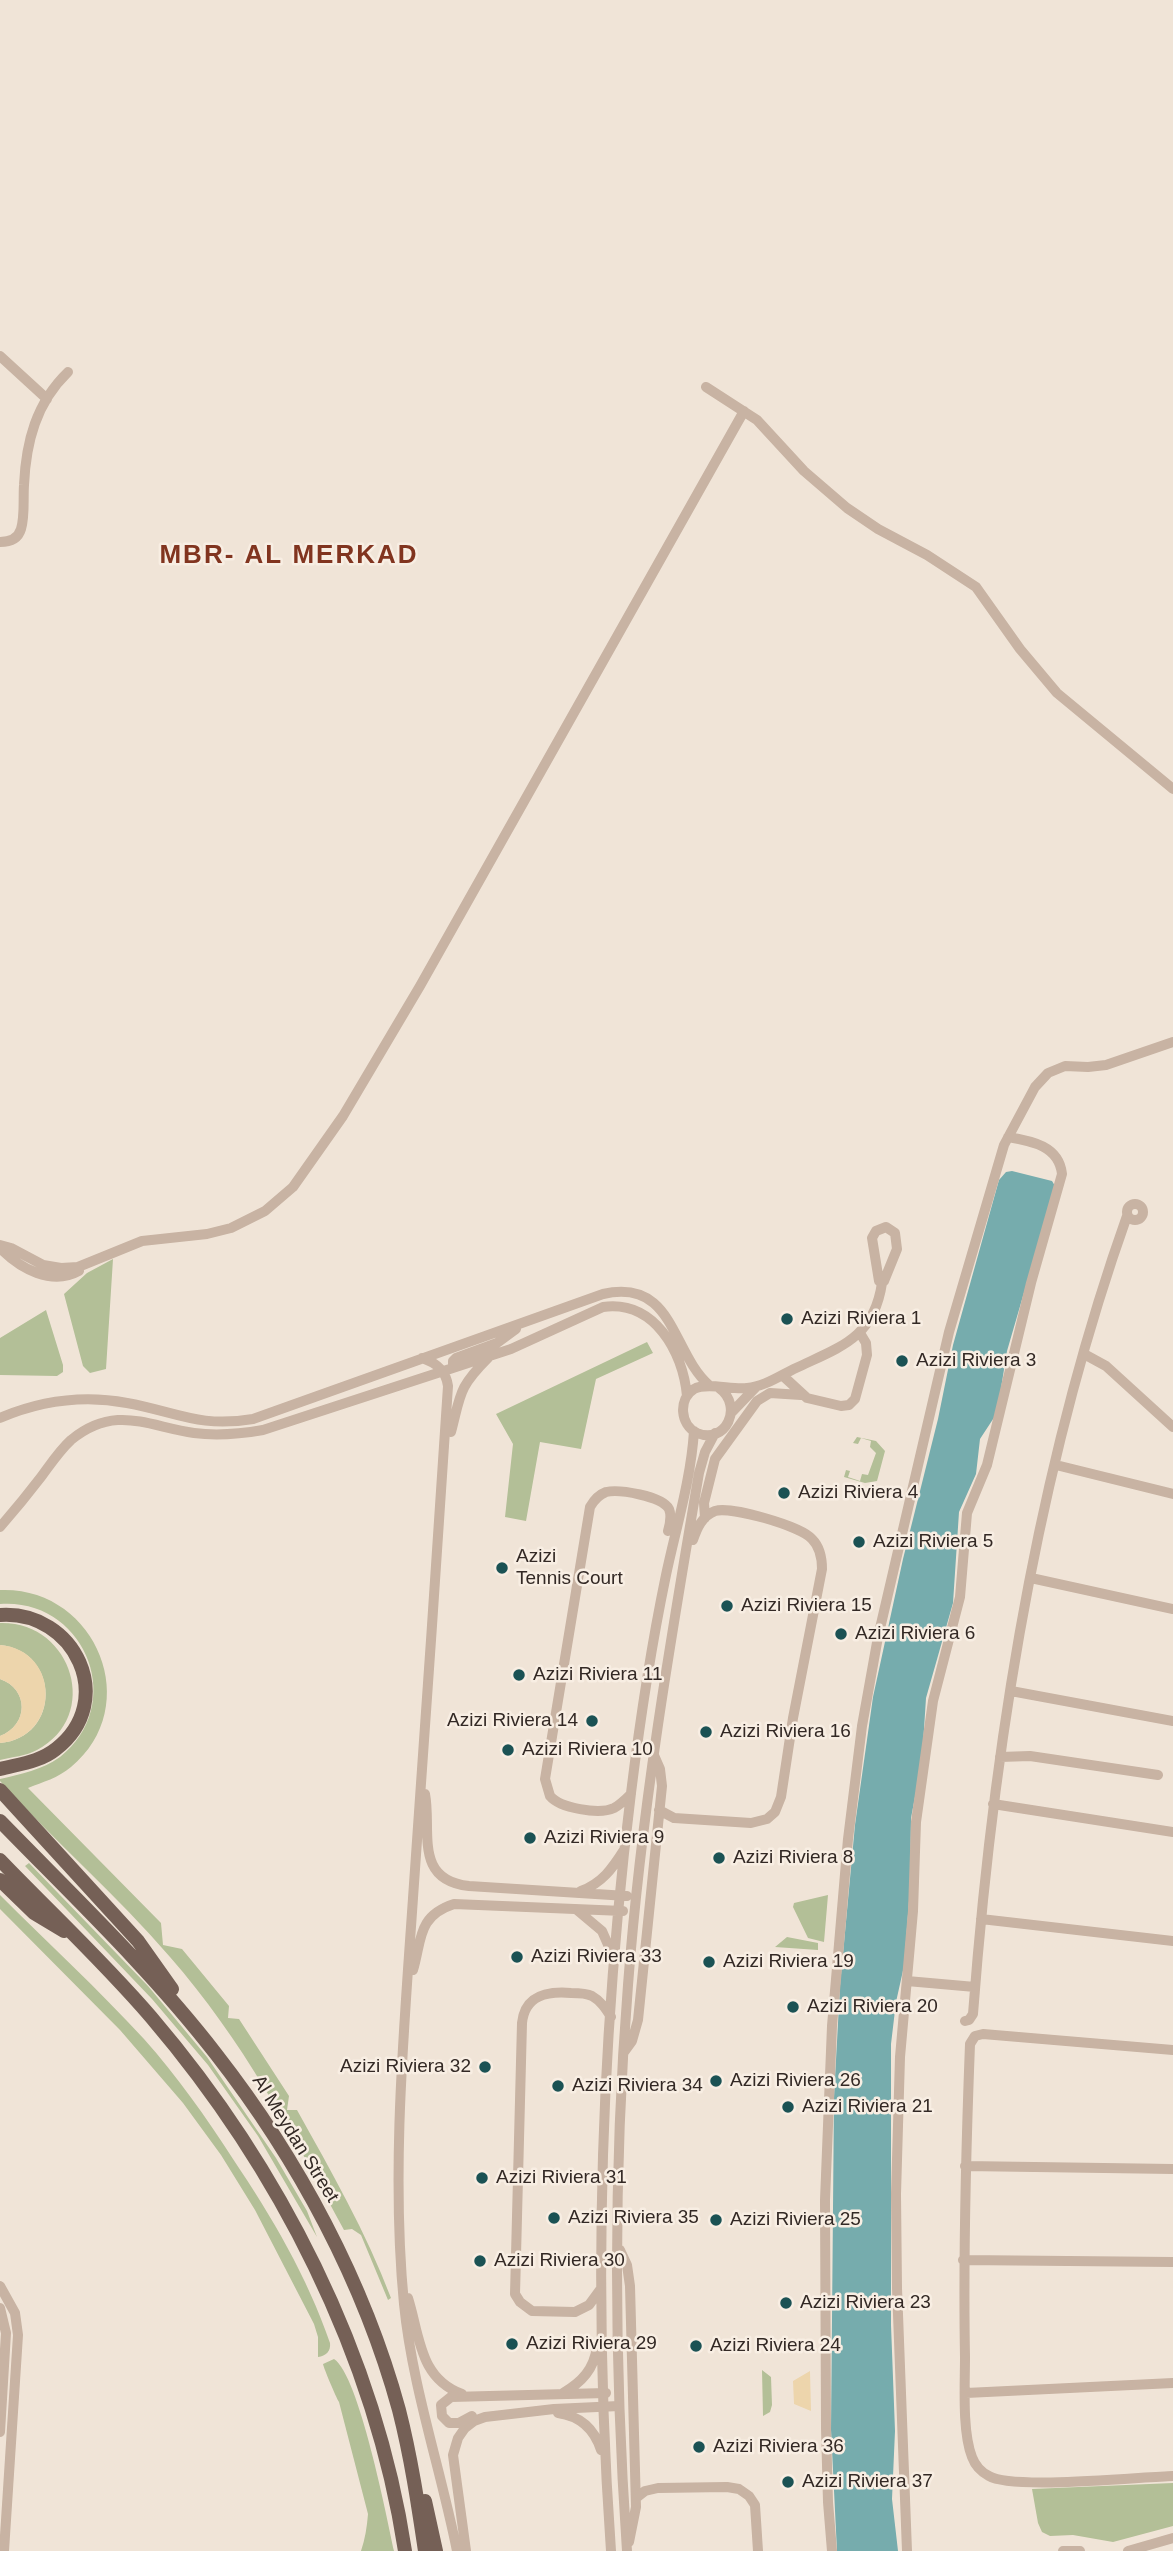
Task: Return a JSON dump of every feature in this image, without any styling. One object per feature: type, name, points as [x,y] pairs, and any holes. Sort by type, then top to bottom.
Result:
[{"type":"main road","points":[[0,1615],[34,1618],[57,1631],[70,1644],[79,1660],[85,1686],[81,1713],[74,1730],[63,1743],[42,1758],[0,1769]]},
{"type":"main road","points":[[0,1791],[138,1941],[171,1987],[190,2021]]},
{"type":"main road","name":"Al Meydan Street","points":[[0,1821],[109,1931],[190,2021],[235,2078],[304,2186],[334,2243],[382,2354],[412,2468],[425,2551]]},
{"type":"main road","points":[[0,1860],[131,1994],[193,2069],[248,2149],[292,2224],[326,2292],[363,2381],[390,2474],[405,2551]]},
{"type":"main road","points":[[0,1880],[42,1919],[74,1934]]},
{"type":"main road","points":[[412,2468],[426,2505],[436,2551]]},
{"type":"street","points":[[0,356],[47,399]]},
{"type":"street","points":[[0,542],[13,540],[20,531],[27,449],[33,426],[47,399],[68,372]]},
{"type":"street","points":[[706,387],[763,425],[804,471],[847,508],[976,587],[1020,649],[1057,693],[1173,789]]},
{"type":"street","points":[[0,1247],[11,1248],[35,1262],[52,1267],[87,1265],[142,1241],[207,1234],[243,1224],[275,1204],[301,1177],[343,1116],[420,986],[744,411]]},
{"type":"street","points":[[832,2551],[826,2428],[825,2200],[832,2025],[860,1737],[878,1637],[949,1332],[996,1168],[1008,1138],[1035,1087],[1048,1073],[1065,1066],[1106,1065],[1173,1042]]},
{"type":"street","points":[[907,2551],[896,2241],[898,2102],[918,1802],[936,1690],[963,1579],[967,1513],[989,1458],[1033,1272],[1062,1179],[1060,1164],[1052,1151],[1037,1144],[1008,1138]]},
{"type":"street","points":[[965,2021],[972,2017],[993,1804],[1010,1690],[1031,1578],[1084,1353],[1128,1216]]},
{"type":"street","points":[[627,2550],[619,2406],[618,2247],[624,2052],[634,1912],[653,1753],[701,1463],[715,1433],[727,1424],[731,1413],[756,1387],[841,1347],[860,1333],[874,1313],[897,1244],[895,1233],[886,1227],[876,1231],[872,1238],[879,1281],[882,1283]]},
{"type":"street","points":[[0,1418],[41,1404],[84,1399],[127,1403],[194,1420],[242,1421],[277,1412],[603,1294],[618,1292],[634,1293],[655,1303],[665,1313],[693,1366],[729,1399],[731,1413]]},
{"type":"street","points":[[0,1527],[66,1445],[100,1424],[129,1419],[197,1433],[224,1434],[276,1426],[490,1356],[540,1337],[596,1309],[610,1306],[625,1307],[646,1315],[662,1331],[680,1367],[687,1396]]},
{"type":"street","points":[[457,2551],[410,2349],[402,2283],[401,2122],[407,1986],[448,1370],[456,1358],[497,1343],[521,1324]]},
{"type":"street","points":[[705,1518],[704,1503],[715,1459],[757,1401],[770,1393],[801,1395],[841,1406],[852,1404],[867,1355],[866,1343],[860,1333]]},
{"type":"street","points":[[1084,1353],[1106,1366],[1173,1427]]},
{"type":"street","points":[[444,1451],[461,1391],[473,1373],[490,1356]]},
{"type":"street","points":[[422,1358],[448,1370]]},
{"type":"street","points":[[782,1375],[801,1395]]},
{"type":"street","points":[[715,1433],[694,1431],[684,1418],[683,1407],[687,1396],[695,1389],[756,1387]]},
{"type":"street","points":[[611,2551],[604,2459],[601,2288],[614,1960],[631,1794],[645,1693],[694,1431]]},
{"type":"street","points":[[1056,1465],[1173,1494]]},
{"type":"street","points":[[631,1794],[614,1808],[597,1810],[564,1806],[556,1802],[545,1784],[588,1512],[596,1498],[616,1491],[656,1498],[667,1506],[671,1517],[664,1554],[665,1578]]},
{"type":"street","points":[[659,1810],[674,1818],[751,1823],[767,1819],[775,1812],[781,1797],[795,1705],[822,1569],[818,1547],[808,1534],[729,1510],[714,1512],[705,1518],[694,1535],[681,1576]]},
{"type":"street","points":[[1031,1578],[1173,1609]]},
{"type":"street","points":[[1010,1690],[1173,1721]]},
{"type":"street","points":[[624,2052],[632,2040],[638,2020],[659,1810],[661,1774],[653,1753]]},
{"type":"street","points":[[1000,1757],[1030,1756],[1158,1775]]},
{"type":"street","points":[[421,1781],[427,1804],[428,1853],[434,1867],[444,1877],[463,1885],[636,1897]]},
{"type":"street","points":[[993,1804],[1173,1832]]},
{"type":"street","points":[[576,1893],[591,1887],[606,1875],[625,1848]]},
{"type":"street","points":[[407,1986],[423,1929],[430,1918],[447,1906],[467,1903],[634,1912]]},
{"type":"street","points":[[574,1908],[598,1927],[607,1939],[614,1960]]},
{"type":"street","points":[[981,1919],[1173,1941]]},
{"type":"street","points":[[906,1982],[975,1987]]},
{"type":"street","points":[[601,2288],[589,2305],[575,2312],[532,2311],[520,2302],[515,2294],[522,2037],[526,2008],[533,2000],[547,1993],[589,1995],[603,2005],[611,2017]]},
{"type":"street","points":[[1173,2050],[983,2034],[975,2036],[970,2044],[963,2260],[966,2420],[970,2449],[980,2470],[1001,2481],[1043,2482],[1173,2476]]},
{"type":"street","points":[[965,2166],[1173,2169]]},
{"type":"street","points":[[618,2247],[630,2279],[636,2498],[635,2524],[627,2550]]},
{"type":"street","points":[[963,2260],[1173,2262]]},
{"type":"street","points":[[402,2283],[412,2309],[422,2354],[429,2369],[446,2386],[468,2396]]},
{"type":"street","points":[[0,2287],[13,2306],[18,2328],[4,2499],[4,2551]]},
{"type":"street","points":[[0,2308],[6,2333],[0,2432]]},
{"type":"street","points":[[560,2395],[579,2383],[591,2368],[601,2323]]},
{"type":"street","points":[[965,2393],[1173,2383]]},
{"type":"street","points":[[509,2414],[484,2413],[455,2424],[443,2418],[440,2409],[445,2400],[451,2397],[619,2392]]},
{"type":"street","points":[[466,2551],[454,2462],[455,2444],[465,2428],[485,2417],[619,2406]]},
{"type":"street","points":[[536,2411],[570,2415],[580,2420],[595,2434],[604,2459]]},
{"type":"street","points":[[636,2498],[645,2491],[658,2488],[739,2489],[749,2496],[757,2511],[758,2551]]},
{"type":"street","points":[[1128,2551],[1173,2538]]},
{"type":"street","points":[[1063,2551],[1080,2551]]},
{"type":"green space","points":[[113,1259],[106,1369],[90,1373],[83,1366],[64,1294],[87,1273]]},
{"type":"green space","points":[[46,1310],[63,1372],[57,1376],[0,1375],[0,1338]]},
{"type":"green space","points":[[647,1342],[653,1353],[596,1379],[581,1449],[540,1442],[526,1521],[505,1517],[513,1444],[496,1414]]},
{"type":"green space","points":[[857,1437],[876,1441],[885,1451],[877,1481],[865,1483],[844,1477],[846,1470],[850,1471],[848,1477],[860,1481],[862,1474],[868,1475],[876,1453],[870,1447],[871,1441],[861,1438],[858,1444],[853,1443]]},
{"type":"green space","points":[[0,1590],[33,1594],[62,1607],[84,1628],[99,1654],[107,1683],[105,1713],[93,1741],[66,1771],[28,1788],[161,1923],[163,1945],[182,1949],[229,2006],[228,2018],[239,2019],[289,2096],[287,2110],[297,2110],[335,2179],[381,2273],[391,2298],[388,2300],[361,2235],[352,2229],[344,2230],[286,2123],[243,2054],[196,1988],[150,1934],[0,1781],[39,1768],[60,1757],[80,1735],[91,1710],[93,1684],[87,1658],[74,1636],[55,1618],[30,1607],[0,1604]]},
{"type":"green space","points":[[0,1623],[25,1626],[45,1637],[60,1653],[70,1673],[73,1694],[69,1716],[57,1735],[33,1752],[0,1760],[0,1743],[20,1738],[34,1726],[43,1711],[46,1694],[43,1677],[34,1662],[20,1651],[0,1645]]},
{"type":"green space","points":[[0,1679],[16,1691],[22,1707],[16,1724],[0,1736]]},
{"type":"green space","points":[[29,1863],[148,1986],[207,2057],[276,2158],[307,2211],[317,2237],[258,2136],[208,2065],[152,1999],[25,1866]]},
{"type":"green space","points":[[0,1895],[144,2039],[202,2112],[288,2248],[311,2294],[330,2343],[326,2354],[318,2357],[318,2337],[314,2324],[255,2210],[221,2155],[183,2103],[120,2030],[0,1909]]},
{"type":"green space","points":[[828,1895],[824,1942],[808,1938],[793,1907],[794,1903]]},
{"type":"green space","points":[[787,1937],[818,1943],[818,1950],[775,1947]]},
{"type":"green space","points":[[334,2359],[343,2370],[353,2391],[362,2418],[394,2551],[361,2551],[368,2514],[339,2402],[323,2364]]},
{"type":"green space","points":[[762,2370],[771,2377],[772,2405],[770,2412],[763,2416]]},
{"type":"green space","points":[[1173,2483],[1173,2526],[1113,2542],[1073,2535],[1050,2536],[1042,2532],[1032,2489]]},
{"type":"sand","points":[[0,1645],[20,1650],[34,1662],[43,1677],[46,1694],[43,1711],[34,1726],[20,1738],[0,1743],[0,1736],[16,1724],[22,1707],[16,1691],[0,1679]]},
{"type":"sand","points":[[810,2371],[811,2411],[794,2404],[793,2381]]},
{"type":"water","points":[[1012,1171],[1052,1181],[1055,1186],[1007,1351],[997,1413],[980,1439],[976,1474],[959,1512],[953,1603],[926,1698],[922,1760],[911,1818],[910,1888],[904,1966],[891,2044],[891,2325],[895,2431],[892,2499],[898,2551],[837,2551],[831,2430],[834,2097],[840,1986],[855,1825],[873,1697],[953,1345],[999,1180],[1006,1172]]},
{"type":"place","name":"Azizi Riviera 1","points":[[787,1319]]},
{"type":"place","name":"Azizi Riviera 3","points":[[902,1361]]},
{"type":"place","name":"Azizi Riviera 4","points":[[784,1493]]},
{"type":"place","name":"Azizi Riviera 5","points":[[859,1542]]},
{"type":"place","name":"Azizi Tennis Court","points":[[502,1568]]},
{"type":"place","name":"Azizi Riviera 15","points":[[727,1606]]},
{"type":"place","name":"Azizi Riviera 6","points":[[841,1634]]},
{"type":"place","name":"Azizi Riviera 11","points":[[519,1675]]},
{"type":"place","name":"Azizi Riviera 14","points":[[592,1721]]},
{"type":"place","name":"Azizi Riviera 16","points":[[706,1732]]},
{"type":"place","name":"Azizi Riviera 10","points":[[508,1750]]},
{"type":"place","name":"Azizi Riviera 9","points":[[530,1838]]},
{"type":"place","name":"Azizi Riviera 8","points":[[719,1858]]},
{"type":"place","name":"Azizi Riviera 33","points":[[517,1957]]},
{"type":"place","name":"Azizi Riviera 19","points":[[709,1962]]},
{"type":"place","name":"Azizi Riviera 20","points":[[793,2007]]},
{"type":"place","name":"Azizi Riviera 32","points":[[485,2067]]},
{"type":"place","name":"Azizi Riviera 26","points":[[716,2081]]},
{"type":"place","name":"Azizi Riviera 34","points":[[558,2086]]},
{"type":"place","name":"Azizi Riviera 21","points":[[788,2107]]},
{"type":"place","name":"Azizi Riviera 31","points":[[482,2178]]},
{"type":"place","name":"Azizi Riviera 35","points":[[554,2218]]},
{"type":"place","name":"Azizi Riviera 25","points":[[716,2220]]},
{"type":"place","name":"Azizi Riviera 30","points":[[480,2261]]},
{"type":"place","name":"Azizi Riviera 23","points":[[786,2303]]},
{"type":"place","name":"Azizi Riviera 29","points":[[512,2344]]},
{"type":"place","name":"Azizi Riviera 24","points":[[696,2346]]},
{"type":"place","name":"Azizi Riviera 36","points":[[699,2447]]},
{"type":"place","name":"Azizi Riviera 37","points":[[788,2482]]},
{"type":"district","name":"MBR- AL MERKAD","points":[[289,556]]}]
